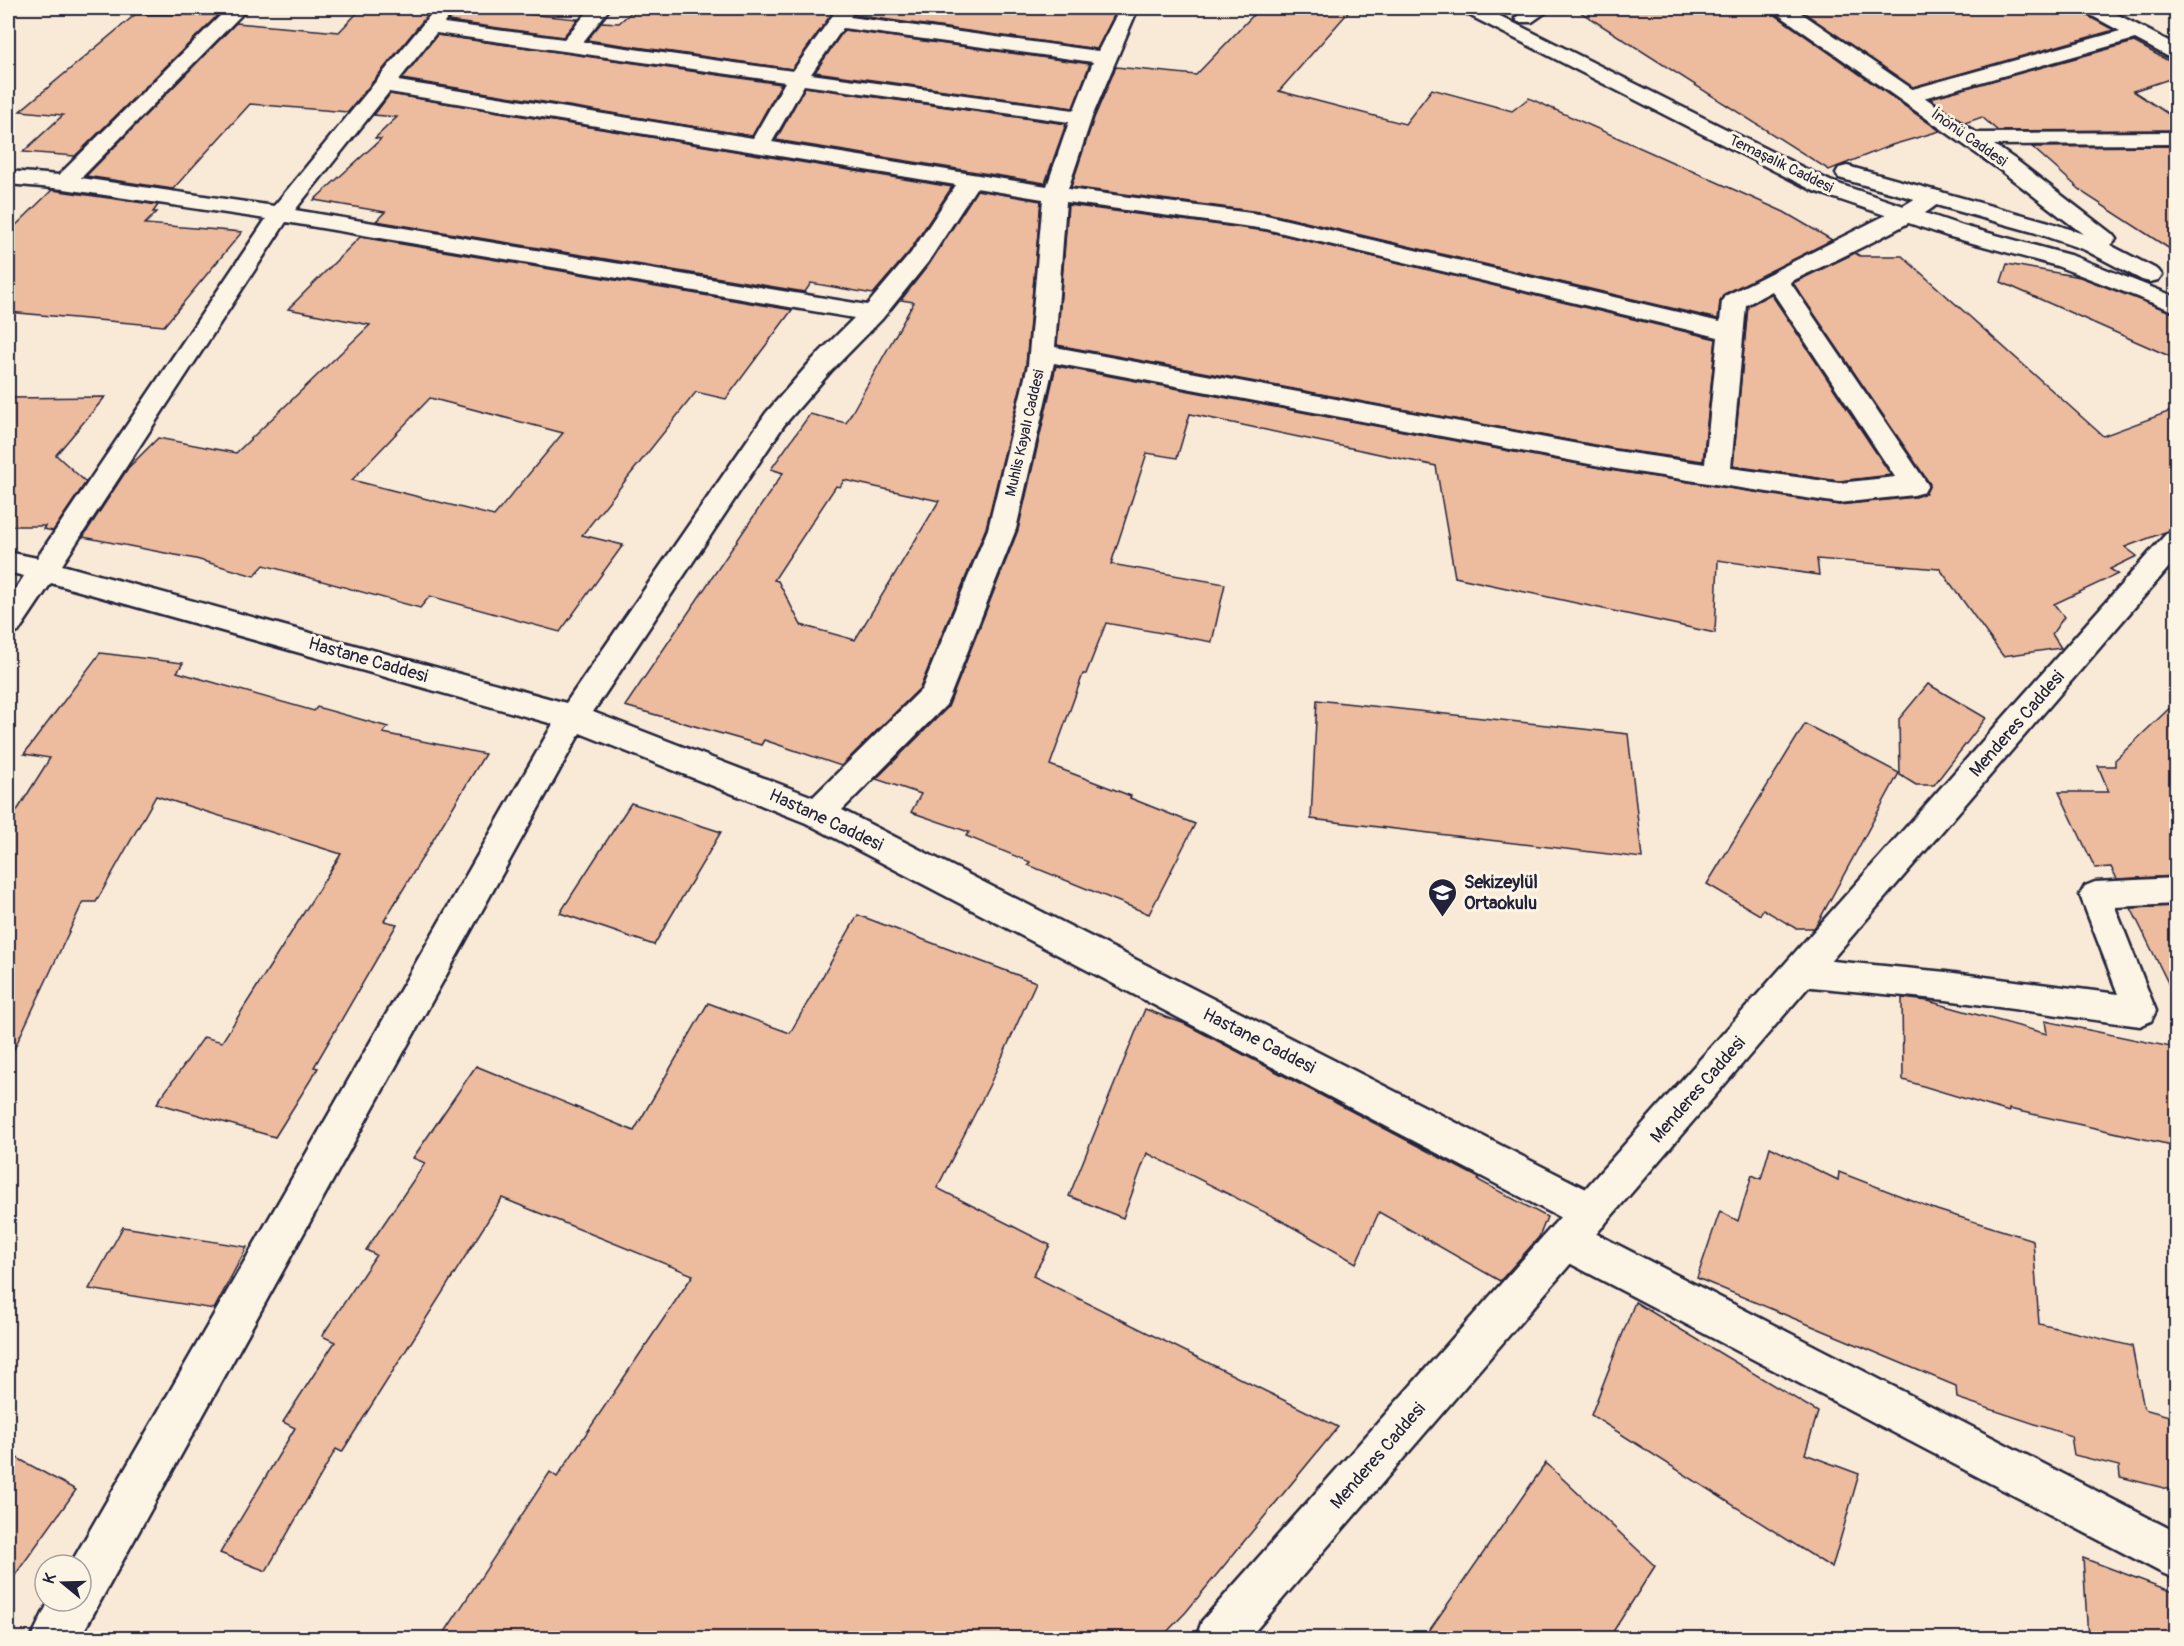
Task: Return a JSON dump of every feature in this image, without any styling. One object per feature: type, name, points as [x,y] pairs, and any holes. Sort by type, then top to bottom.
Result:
[{"type":"street","points":[[64,182],[238,8]]},
{"type":"street","points":[[8,624],[280,214],[446,8]]},
{"type":"street","points":[[569,46],[601,8]]},
{"type":"street","name":"Muhlis Kayalı Caddesi","points":[[818,813],[934,696],[1002,529],[1042,353],[1055,194],[1081,117],[1105,58],[1129,8]]},
{"type":"street","name":"Temaşalık Caddesi","points":[[1470,8],[1822,186],[1955,231],[2065,261],[2176,304]]},
{"type":"street","name":"Temaşalık Caddesi","points":[[1489,8],[1534,13],[1829,168],[2041,227],[2093,245],[2151,275],[2176,285]]},
{"type":"street","name":"İnönü Caddesi","points":[[1782,8],[1972,139],[2151,275]]},
{"type":"street","points":[[2092,8],[2176,53]]},
{"type":"street","points":[[759,146],[798,78],[842,14],[1105,58]]},
{"type":"street","points":[[431,27],[1081,117]]},
{"type":"street","points":[[1909,96],[2138,32]]},
{"type":"street","points":[[384,85],[1055,194],[1266,222],[1730,332]]},
{"type":"street","points":[[1972,139],[2176,138]]},
{"type":"street","points":[[93,1569],[573,717],[775,419],[822,364],[873,314],[920,257],[970,180]]},
{"type":"street","points":[[12,183],[64,182],[280,214],[873,314]]},
{"type":"street","points":[[1717,475],[1734,301],[1906,214],[1934,197]]},
{"type":"street","points":[[1042,353],[1616,460],[1839,493],[1914,485],[1776,280]]},
{"type":"street","name":"Menderes Caddesi","points":[[1219,1638],[2176,541]]},
{"type":"street","name":"Hastane Caddesi","points":[[8,562],[44,570],[573,717],[818,813],[1578,1226],[2104,1521],[2176,1556]]},
{"type":"street","points":[[54,1638],[68,1613]]},
{"type":"lane","points":[[1801,972],[1946,986],[2140,1011],[2095,895],[2176,891]]},
{"type":"building","points":[[362,8],[430,12],[348,112],[250,104],[173,189],[86,176],[236,23],[339,32]]},
{"type":"building","points":[[636,8],[836,8],[792,69],[587,40],[602,22],[619,23]]},
{"type":"building","points":[[858,8],[1118,8],[1097,49],[854,15]]},
{"type":"building","points":[[1260,8],[1352,8],[1279,91],[1405,124],[1432,89],[1512,111],[1529,98],[1784,212],[1832,240],[1724,294],[1720,301],[1718,319],[1267,213],[1071,187],[1094,118],[1116,67],[1196,75]]},
{"type":"building","points":[[1574,8],[1771,8],[1774,14],[1940,131],[1892,145],[1829,170]]},
{"type":"building","points":[[1797,8],[2073,8],[2114,30],[1913,87]]},
{"type":"building","points":[[474,9],[578,19],[563,37],[448,21],[455,13],[469,14]]},
{"type":"building","points":[[136,14],[218,15],[75,156],[23,152],[63,115],[20,111]]},
{"type":"building","points":[[844,30],[1090,64],[1073,108],[815,72]]},
{"type":"building","points":[[437,35],[781,84],[752,136],[402,79]]},
{"type":"building","points":[[2134,42],[2176,65],[2176,77],[2133,91],[2176,119],[2176,130],[1998,131],[1982,117],[1965,123],[1930,98]]},
{"type":"building","points":[[805,87],[1066,124],[1045,183],[776,140]]},
{"type":"building","points":[[390,94],[952,187],[909,252],[873,294],[811,283],[805,292],[376,221],[385,212],[314,200],[381,139],[375,138],[397,117],[374,115]]},
{"type":"building","points":[[2176,146],[2176,253],[2085,194],[2032,147]]},
{"type":"building","points":[[52,190],[158,205],[153,212],[157,212],[145,224],[242,232],[164,326],[8,312],[8,233]]},
{"type":"building","points":[[977,190],[1041,201],[1026,365],[986,528],[920,688],[841,766],[764,740],[761,745],[625,706],[783,473],[771,469],[810,414],[846,423],[914,302],[901,300],[930,263]],"holes":[[[844,480],[939,501],[855,640],[801,625],[778,581],[774,580],[836,486],[840,487]]]},
{"type":"building","points":[[1068,205],[1266,231],[1716,339],[1703,461],[1616,449],[1057,345]]},
{"type":"building","points":[[360,237],[792,310],[726,399],[696,392],[582,535],[623,545],[560,632],[430,596],[420,608],[264,565],[254,576],[196,559],[83,537],[128,468],[158,438],[236,453],[370,325],[288,309]],"holes":[[[430,398],[563,433],[494,516],[352,480]]]},
{"type":"building","points":[[1855,253],[1860,256],[1902,256],[2103,436],[2176,409],[2176,528],[2125,547],[2137,556],[2110,569],[2118,574],[2054,604],[2064,617],[2052,634],[2061,648],[2003,656],[1940,569],[1817,559],[1819,575],[1718,560],[1715,633],[1455,577],[1436,466],[1190,414],[1177,458],[1147,453],[1111,564],[1225,584],[1212,642],[1106,623],[1086,674],[1083,674],[1050,765],[1131,796],[1130,798],[1195,824],[1149,914],[1028,865],[1030,862],[966,836],[969,832],[911,812],[921,794],[876,779],[948,707],[1018,530],[1056,366],[1616,471],[1839,505],[1915,497],[1926,493],[1930,484],[1793,283]]},
{"type":"building","points":[[2007,264],[2080,277],[2176,314],[2176,359],[2001,282]]},
{"type":"building","points":[[1771,294],[1891,475],[1839,481],[1733,466],[1748,306]]},
{"type":"building","points":[[105,397],[56,455],[86,482],[53,531],[43,529],[45,526],[8,526],[8,398]]},
{"type":"building","points":[[100,653],[183,663],[177,672],[314,711],[317,707],[388,727],[383,733],[485,754],[384,921],[397,924],[314,1067],[318,1068],[275,1137],[157,1103],[204,1037],[222,1042],[341,854],[156,796],[96,902],[83,902],[8,1062],[8,825],[50,758],[24,754]]},
{"type":"building","points":[[1928,684],[1986,718],[1934,785],[1916,785],[1900,775],[1899,719]]},
{"type":"building","points":[[1317,700],[1628,734],[1642,858],[1311,819]]},
{"type":"building","points":[[2176,702],[2176,876],[2117,879],[2111,867],[2095,868],[2059,792],[2109,792],[2098,766],[2115,766],[2115,760]]},
{"type":"building","points":[[1805,724],[1899,773],[1817,924],[1814,928],[1795,928],[1763,909],[1760,915],[1707,884]]},
{"type":"building","points":[[631,803],[721,832],[654,945],[560,913]]},
{"type":"building","points":[[2176,906],[2176,999],[2131,908]]},
{"type":"building","points":[[858,915],[1036,982],[989,1086],[937,1188],[1050,1245],[1033,1276],[1338,1427],[1186,1612],[1161,1638],[441,1638],[550,1472],[557,1477],[693,1275],[502,1198],[342,1452],[336,1449],[266,1571],[220,1553],[295,1428],[283,1422],[335,1342],[322,1336],[376,1255],[366,1250],[425,1163],[413,1158],[476,1066],[634,1131],[708,1003],[790,1033]]},
{"type":"building","points":[[1902,998],[1928,1001],[2047,1034],[2045,1021],[2176,1048],[2176,1146],[2009,1109],[2009,1112],[1903,1080]]},
{"type":"building","points":[[1145,1009],[1185,1024],[1479,1178],[1478,1180],[1547,1217],[1539,1237],[1500,1281],[1379,1212],[1356,1263],[1280,1220],[1147,1153],[1123,1218],[1069,1196]]},
{"type":"building","points":[[1770,1147],[1838,1180],[1839,1172],[1937,1210],[2033,1240],[2039,1324],[2132,1346],[2144,1409],[2176,1418],[2176,1491],[2120,1477],[2119,1466],[2074,1455],[2071,1436],[1957,1398],[1956,1386],[1697,1278],[1720,1211],[1738,1221],[1752,1175],[1761,1179]]},
{"type":"building","points":[[123,1227],[247,1247],[214,1309],[89,1289]]},
{"type":"building","points":[[1635,1302],[1818,1412],[1805,1454],[1859,1474],[1832,1568],[1591,1415]]},
{"type":"building","points":[[8,1453],[76,1490],[8,1585]]},
{"type":"building","points":[[1546,1463],[1655,1566],[1609,1638],[1424,1638]]},
{"type":"building","points":[[2083,1558],[2176,1593],[2176,1638],[2088,1638]]},
{"type":"place","name":"Sekizeylül Ortaokulu","points":[[1443,918]]}]
